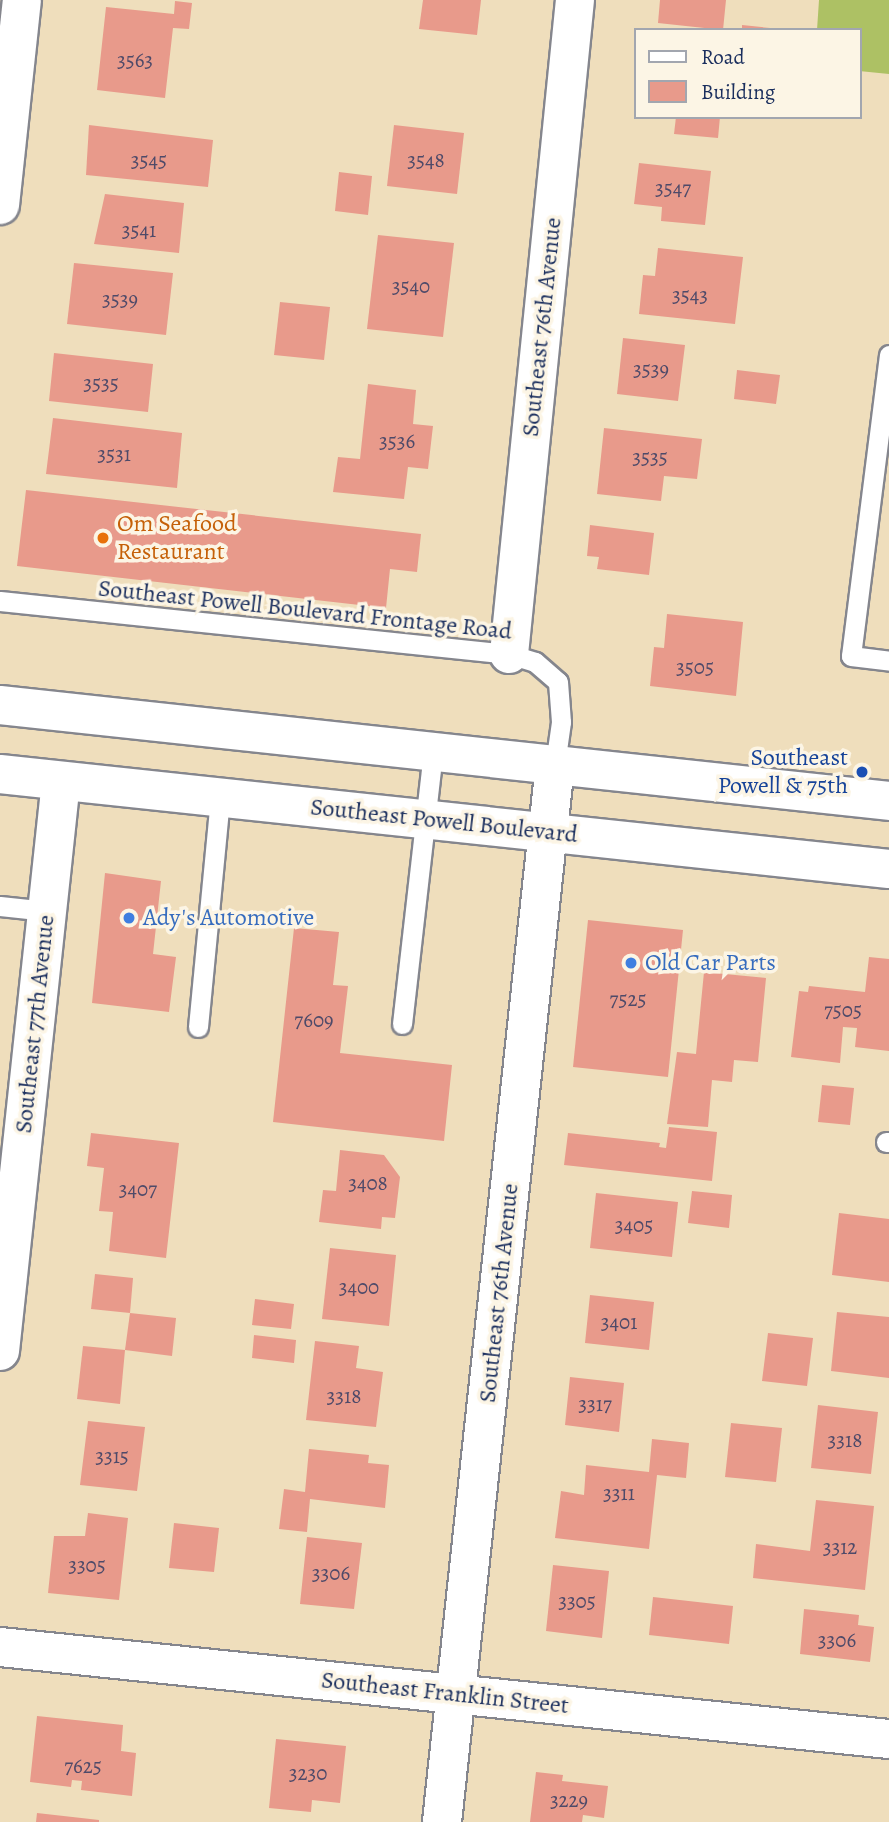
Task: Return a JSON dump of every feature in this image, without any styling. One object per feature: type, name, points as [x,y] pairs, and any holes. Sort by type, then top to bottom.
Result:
[{"type":"street","points":[[0,205],[22,0]]},
{"type":"street","name":"Southeast 76th Avenue","points":[[509,654],[575,0]]},
{"type":"street","points":[[0,705],[889,801]]},
{"type":"street","name":"Southeast 76th Avenue","points":[[442,1822],[555,764]]},
{"type":"street","name":"Southeast Powell Boulevard","points":[[0,774],[889,869]]},
{"type":"street","name":"Southeast 77th Avenue","points":[[0,1351],[61,781]]},
{"type":"street","name":"Southeast Franklin Street","points":[[0,1647],[889,1739]]},
{"type":"lane","points":[[889,355],[851,656],[889,661]]},
{"type":"lane","name":"Southeast Powell Boulevard Frontage Road","points":[[0,601],[509,654],[535,662],[558,682],[561,722],[555,764]]},
{"type":"lane","points":[[402,1024],[433,751]]},
{"type":"lane","points":[[198,1027],[220,797]]},
{"type":"lane","points":[[0,906],[47,911]]},
{"type":"green space","points":[[819,0],[889,0],[889,74],[861,71],[861,28],[817,28]]},
{"type":"building","points":[[423,0],[481,0],[477,35],[419,29]]},
{"type":"building","points":[[660,0],[726,0],[723,28],[658,23]]},
{"type":"building","points":[[175,1],[192,3],[189,29],[173,28],[165,98],[97,90],[106,7],[174,14]]},
{"type":"building","points":[[742,25],[770,28],[742,28]]},
{"type":"building","points":[[676,119],[720,119],[718,138],[674,134]]},
{"type":"building","points":[[89,125],[213,140],[208,187],[86,175]]},
{"type":"building","points":[[394,125],[464,133],[457,194],[387,186]]},
{"type":"building","points":[[639,163],[711,171],[705,225],[661,221],[662,207],[634,204]]},
{"type":"building","points":[[339,172],[372,176],[368,215],[335,211]]},
{"type":"building","points":[[105,194],[184,203],[179,253],[94,244]]},
{"type":"building","points":[[378,235],[454,243],[443,337],[367,329]]},
{"type":"building","points":[[658,248],[743,257],[735,324],[639,314],[643,275],[655,276]]},
{"type":"building","points":[[74,263],[173,273],[166,335],[67,324]]},
{"type":"building","points":[[280,302],[330,307],[324,360],[274,355]]},
{"type":"building","points":[[623,338],[685,345],[678,401],[617,394]]},
{"type":"building","points":[[54,353],[153,364],[148,412],[49,401]]},
{"type":"building","points":[[737,370],[780,375],[776,404],[734,399]]},
{"type":"building","points":[[368,384],[416,390],[413,424],[433,426],[428,469],[408,467],[404,499],[333,492],[338,457],[360,459]]},
{"type":"building","points":[[53,418],[182,433],[177,488],[46,474]]},
{"type":"building","points":[[604,428],[702,439],[697,479],[664,476],[661,501],[597,494]]},
{"type":"building","points":[[26,490],[421,534],[417,572],[390,569],[386,608],[17,566]]},
{"type":"building","points":[[590,525],[654,533],[649,575],[597,569],[599,557],[587,556]]},
{"type":"building","points":[[667,614],[743,622],[736,696],[650,686],[654,647],[664,648]]},
{"type":"building","name":"Ady's Automotive","points":[[105,873],[161,881],[153,954],[176,957],[169,1012],[92,1003]]},
{"type":"building","points":[[588,920],[683,930],[668,1077],[573,1067]]},
{"type":"building","points":[[294,928],[339,932],[333,985],[348,986],[340,1053],[452,1065],[444,1141],[273,1122]]},
{"type":"building","points":[[869,957],[889,959],[889,1051],[855,1047],[857,1028],[843,1027],[840,1063],[791,1057],[799,991],[808,992],[809,986],[865,992]]},
{"type":"building","points":[[704,972],[766,978],[758,1062],[734,1060],[732,1082],[712,1080],[708,1127],[667,1124],[677,1052],[696,1054]]},
{"type":"building","points":[[822,1085],[854,1088],[850,1125],[818,1122]]},
{"type":"building","points":[[669,1127],[717,1132],[712,1181],[564,1165],[568,1133],[660,1143],[659,1147],[666,1148]]},
{"type":"building","points":[[91,1133],[179,1143],[166,1258],[109,1251],[113,1212],[99,1211],[104,1168],[87,1166]]},
{"type":"building","points":[[340,1150],[384,1155],[400,1177],[395,1218],[382,1217],[381,1229],[319,1222],[323,1190],[336,1191]]},
{"type":"building","points":[[692,1191],[732,1195],[729,1228],[688,1223]]},
{"type":"building","points":[[596,1193],[678,1202],[672,1257],[590,1248]]},
{"type":"building","points":[[839,1213],[889,1219],[889,1282],[832,1275]]},
{"type":"building","points":[[330,1248],[396,1255],[389,1326],[322,1319]]},
{"type":"building","points":[[95,1274],[133,1278],[130,1313],[91,1309]]},
{"type":"building","points":[[590,1295],[654,1302],[649,1350],[585,1343]]},
{"type":"building","points":[[255,1299],[294,1304],[291,1329],[252,1325]]},
{"type":"building","points":[[837,1312],[889,1317],[889,1378],[831,1371]]},
{"type":"building","points":[[130,1313],[176,1318],[172,1356],[125,1350]]},
{"type":"building","points":[[768,1333],[813,1338],[807,1386],[762,1381]]},
{"type":"building","points":[[254,1335],[296,1340],[294,1363],[252,1358]]},
{"type":"building","points":[[315,1341],[359,1346],[356,1368],[383,1372],[376,1427],[306,1420]]},
{"type":"building","points":[[83,1346],[125,1350],[120,1404],[77,1399]]},
{"type":"building","points":[[570,1377],[624,1383],[619,1432],[565,1425]]},
{"type":"building","points":[[818,1405],[878,1412],[871,1474],[811,1468]]},
{"type":"building","points":[[88,1421],[145,1427],[137,1491],[80,1485]]},
{"type":"building","points":[[731,1423],[782,1428],[776,1482],[725,1477]]},
{"type":"building","points":[[652,1439],[689,1443],[686,1478],[657,1475],[649,1549],[555,1538],[561,1491],[584,1495],[586,1465],[649,1472]]},
{"type":"building","points":[[309,1449],[369,1455],[368,1463],[389,1465],[385,1508],[310,1499],[307,1532],[279,1529],[284,1489],[305,1492]]},
{"type":"building","points":[[816,1500],[874,1506],[865,1590],[753,1578],[756,1544],[810,1551]]},
{"type":"building","points":[[88,1513],[128,1518],[119,1600],[48,1593],[54,1536],[85,1536]]},
{"type":"building","points":[[174,1523],[219,1528],[214,1572],[169,1568]]},
{"type":"building","points":[[307,1537],[362,1543],[354,1609],[300,1604]]},
{"type":"building","points":[[553,1565],[609,1571],[602,1638],[546,1631]]},
{"type":"building","points":[[653,1597],[733,1606],[729,1644],[649,1635]]},
{"type":"building","points":[[804,1609],[859,1615],[858,1625],[874,1627],[870,1662],[800,1654]]},
{"type":"building","points":[[37,1716],[123,1725],[121,1751],[136,1753],[132,1796],[81,1790],[82,1781],[72,1780],[71,1787],[30,1782]]},
{"type":"building","points":[[276,1739],[346,1746],[340,1803],[312,1800],[311,1812],[269,1808]]},
{"type":"building","points":[[536,1772],[563,1775],[562,1781],[608,1786],[604,1818],[583,1815],[582,1822],[530,1822]]},
{"type":"building","points":[[37,1813],[99,1820],[99,1822],[36,1822]]},
{"type":"place","name":"Om Seafood Restaurant","points":[[103,538]]},
{"type":"place","name":"Southeast Powell & 75th","points":[[862,772]]},
{"type":"place","name":"Ady's Automotive","points":[[129,918]]},
{"type":"place","name":"Old Car Parts","points":[[631,963]]}]
